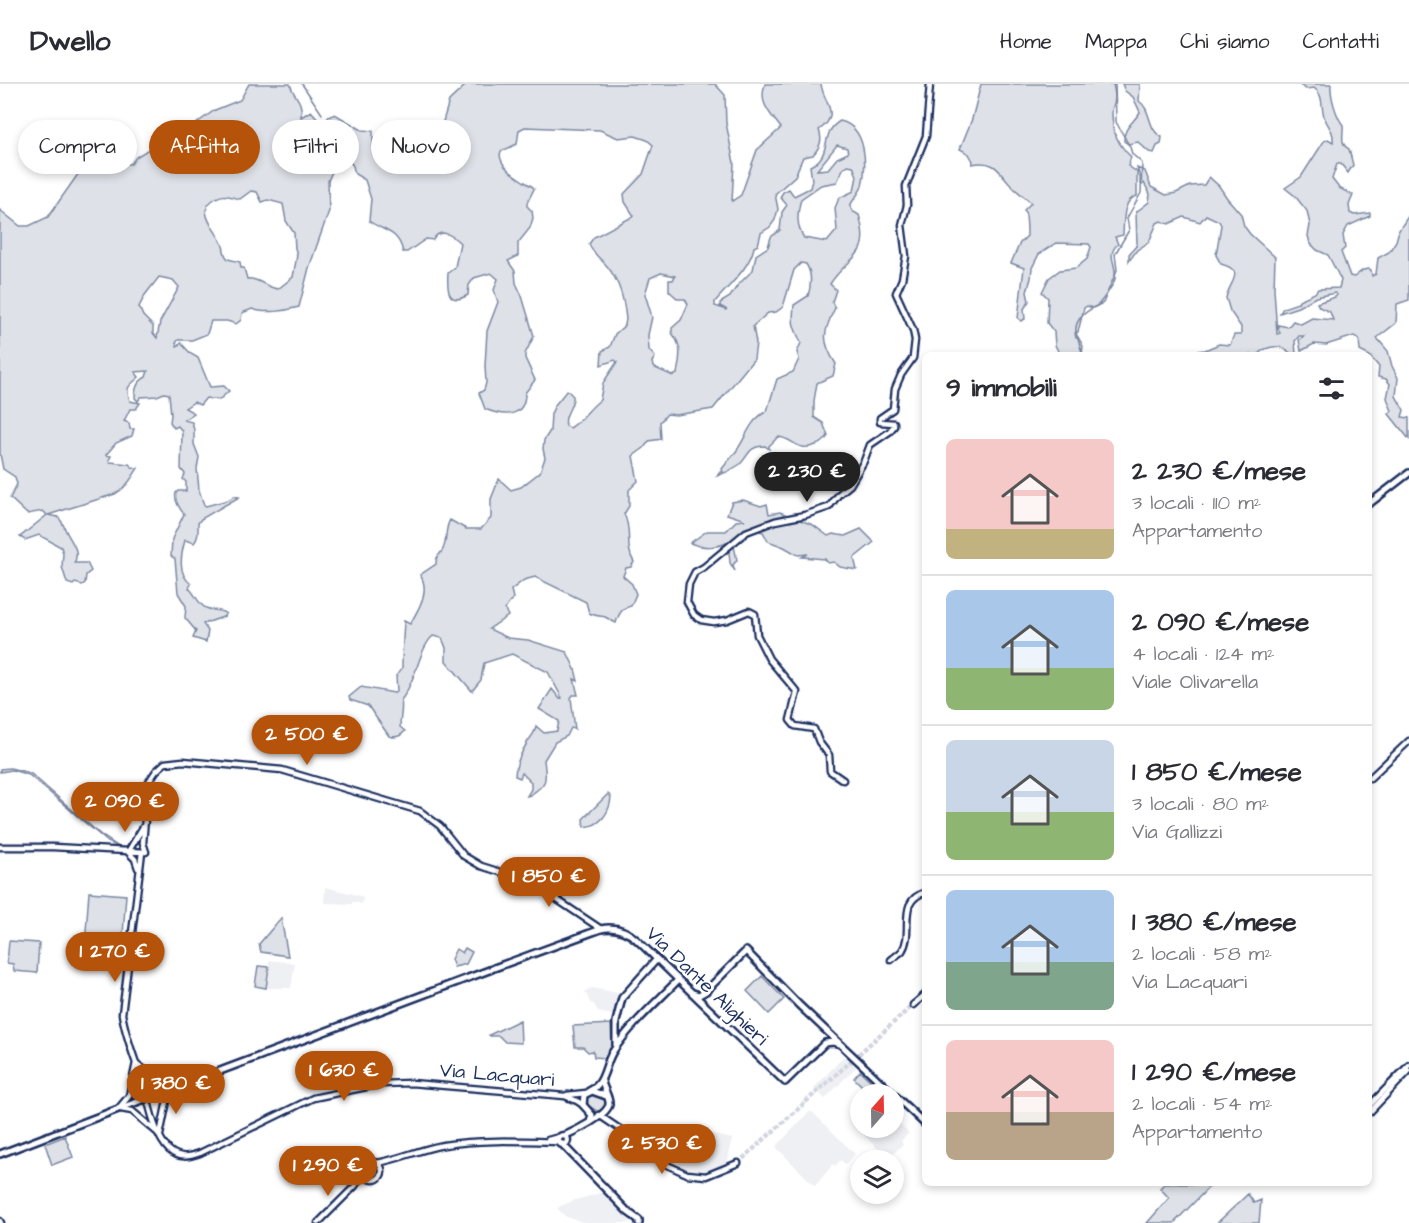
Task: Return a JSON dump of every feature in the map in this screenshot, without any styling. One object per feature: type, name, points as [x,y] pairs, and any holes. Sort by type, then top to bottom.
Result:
[{"type":"main road","points":[[1372,501],[1409,473]]},
{"type":"main road","name":"Via Dante Alighieri","points":[[601,929],[609,927],[628,932],[785,1082],[825,1043],[840,1044]]},
{"type":"main road","points":[[0,1154],[601,929]]},
{"type":"main road","points":[[691,992],[699,995],[706,991],[735,960],[746,951],[750,953],[799,1005],[922,1121]]},
{"type":"main road","points":[[616,1047],[616,1022],[622,998],[657,959]]},
{"type":"main road","points":[[589,1122],[593,1117],[583,1105],[582,1099],[587,1092],[596,1088],[602,1081],[616,1047],[678,980]]},
{"type":"main road","points":[[602,1081],[609,1102],[608,1108],[563,1140],[568,1151],[638,1222]]},
{"type":"main road","points":[[587,1092],[607,1096]]},
{"type":"main road","points":[[588,1110],[599,1116]]},
{"type":"street","points":[[843,780],[830,771],[829,755],[819,742],[814,729],[795,726],[790,720],[797,692],[770,659],[757,635],[755,614],[748,611],[727,620],[714,622],[701,620],[688,607],[689,584],[695,572],[746,532],[775,521],[830,507],[839,494],[850,485],[870,445],[894,426],[894,423],[890,421],[880,422],[880,418],[895,406],[897,385],[913,358],[913,330],[896,293],[902,279],[906,256],[902,225],[907,205],[906,186],[926,136],[930,84]]},
{"type":"street","points":[[1372,776],[1409,741]]},
{"type":"street","points":[[0,847],[53,847],[142,852],[148,783],[156,771],[165,764],[183,761],[282,770],[420,811],[440,826],[464,856],[481,866],[541,889],[601,929]]},
{"type":"street","points":[[128,852],[144,824]]},
{"type":"street","points":[[132,842],[143,843]]},
{"type":"street","points":[[128,852],[140,868]]},
{"type":"street","name":"Via Lacquari","points":[[142,852],[122,1014],[127,1039],[160,1135],[169,1150],[181,1157],[189,1157],[313,1098],[388,1084],[474,1088],[565,1096],[583,1105]]},
{"type":"street","points":[[891,960],[901,951],[906,941],[907,912],[910,903],[915,896],[922,894]]},
{"type":"street","points":[[913,1005],[922,997]]},
{"type":"street","points":[[117,1109],[129,1096],[136,1063],[166,1087],[176,1088]]},
{"type":"street","points":[[1372,1103],[1409,1065]]},
{"type":"street","points":[[1372,1110],[1409,1071]]},
{"type":"street","points":[[117,1109],[132,1111],[160,1135],[168,1096],[176,1088]]},
{"type":"street","name":"Via Lacquari","points":[[565,1096],[587,1092]]},
{"type":"street","points":[[599,1116],[633,1138],[665,1164],[687,1174],[706,1176],[738,1163]]},
{"type":"street","points":[[318,1223],[354,1186],[369,1163],[393,1161],[414,1152],[446,1145],[563,1140]]},
{"type":"street","points":[[354,1186],[378,1179],[393,1161]]},
{"type":"street","points":[[377,1163],[382,1173]]},
{"type":"street","points":[[364,1171],[371,1180]]},
{"type":"shaded area","points":[[249,84],[290,84],[299,102],[301,117],[311,111],[319,120],[272,120],[272,174],[331,174],[328,181],[329,211],[309,268],[299,307],[275,311],[252,309],[242,313],[241,320],[236,324],[227,321],[211,321],[207,334],[192,340],[178,340],[176,343],[177,346],[181,343],[198,358],[210,387],[224,386],[229,391],[219,400],[206,398],[200,405],[194,402],[185,408],[194,413],[184,420],[192,422],[194,430],[194,444],[199,457],[197,469],[199,490],[204,505],[228,500],[234,496],[239,497],[201,519],[194,543],[185,540],[181,558],[184,575],[191,584],[189,588],[203,606],[226,614],[203,624],[208,631],[206,642],[193,638],[196,631],[185,618],[186,606],[178,593],[175,559],[171,556],[172,539],[184,514],[176,498],[178,491],[186,491],[186,482],[183,479],[185,474],[181,469],[182,431],[178,426],[174,428],[170,422],[169,394],[141,397],[138,401],[135,398],[137,386],[146,377],[148,371],[135,372],[139,377],[128,389],[130,401],[140,403],[136,409],[130,409],[124,421],[129,423],[130,429],[134,429],[132,436],[116,443],[106,455],[111,456],[110,462],[129,464],[138,468],[131,479],[115,494],[48,515],[58,517],[62,522],[76,551],[74,563],[87,563],[91,571],[86,575],[85,583],[73,585],[67,583],[62,567],[61,547],[39,535],[25,540],[20,537],[47,515],[43,511],[27,514],[10,498],[17,484],[15,477],[3,469],[0,454],[0,210],[20,226],[29,226],[48,217],[78,174],[137,174],[137,156],[149,150],[149,174],[260,174],[260,120],[201,120],[215,110],[240,100]],"holes":[[[251,191],[257,192],[262,202],[268,200],[283,204],[286,221],[294,233],[297,255],[293,277],[278,289],[247,279],[240,262],[225,256],[221,241],[207,217],[208,205],[213,200],[224,196],[240,199]],[[159,277],[173,280],[179,287],[160,322],[157,338],[153,333],[153,326],[143,316],[139,307]]]},
{"type":"shaded area","points":[[467,84],[715,84],[725,95],[726,123],[734,163],[732,201],[741,195],[757,150],[781,128],[764,103],[765,84],[821,84],[830,113],[826,124],[819,130],[821,140],[819,146],[813,155],[803,157],[795,176],[775,194],[778,209],[775,220],[761,233],[758,245],[754,247],[748,262],[715,302],[715,306],[727,310],[720,306],[720,303],[730,297],[737,286],[753,270],[756,255],[768,247],[771,237],[780,230],[782,212],[787,205],[780,197],[789,189],[794,196],[810,188],[812,180],[810,166],[821,157],[827,138],[834,126],[840,121],[849,125],[856,131],[863,148],[864,177],[861,189],[850,206],[852,211],[859,215],[863,240],[856,255],[830,284],[836,290],[832,302],[835,308],[825,336],[828,349],[836,364],[833,376],[817,383],[814,401],[814,417],[823,423],[827,438],[820,444],[804,447],[778,437],[769,449],[765,446],[755,448],[739,465],[717,476],[723,472],[722,469],[737,450],[752,424],[767,411],[777,379],[793,372],[799,359],[797,352],[801,343],[794,325],[794,305],[808,296],[810,288],[809,271],[806,264],[801,263],[794,270],[783,307],[776,312],[768,313],[753,326],[756,343],[754,359],[713,409],[676,415],[667,414],[660,422],[661,439],[649,441],[633,456],[638,481],[629,490],[629,506],[624,514],[628,526],[629,550],[634,562],[631,567],[626,568],[623,576],[632,584],[636,594],[631,606],[621,612],[616,623],[605,617],[589,613],[586,602],[535,577],[524,580],[511,590],[513,598],[505,609],[508,616],[489,629],[508,638],[528,640],[567,652],[578,681],[574,679],[578,695],[573,695],[571,698],[575,729],[571,728],[567,736],[555,742],[544,760],[545,780],[543,784],[527,796],[531,789],[531,782],[522,773],[520,778],[515,776],[519,760],[536,726],[544,733],[557,731],[559,721],[539,709],[552,689],[560,699],[562,698],[548,672],[512,654],[484,663],[481,680],[472,691],[446,661],[446,648],[442,638],[433,636],[424,649],[401,700],[400,727],[405,731],[402,734],[396,737],[389,736],[368,706],[350,700],[349,697],[361,687],[394,693],[397,691],[396,676],[402,668],[404,621],[410,624],[420,607],[424,587],[420,575],[436,564],[444,547],[450,520],[466,529],[481,529],[491,518],[491,499],[499,479],[511,490],[521,487],[540,472],[545,458],[544,440],[550,431],[551,414],[567,390],[573,396],[565,422],[570,428],[600,400],[603,383],[617,362],[615,360],[601,365],[602,351],[610,347],[615,334],[625,325],[626,319],[623,298],[615,278],[589,244],[594,237],[634,216],[625,202],[624,194],[643,174],[653,145],[635,136],[618,138],[600,130],[525,127],[519,130],[517,144],[500,154],[508,169],[534,189],[527,203],[533,218],[530,228],[518,243],[518,256],[508,261],[515,271],[516,283],[534,336],[525,358],[535,380],[525,393],[521,407],[517,411],[506,414],[485,409],[479,393],[484,390],[486,383],[487,331],[498,302],[494,290],[498,279],[491,273],[474,278],[469,285],[468,295],[456,299],[452,297],[448,290],[448,273],[455,267],[460,243],[450,235],[443,233],[433,240],[426,239],[407,252],[403,252],[394,235],[369,221],[371,199],[365,180],[355,174],[359,174],[359,128],[371,131],[371,174],[471,174],[471,120],[443,120],[449,101]],"holes":[[[837,145],[847,148],[848,153],[837,158],[828,169],[817,170]],[[848,165],[853,166],[857,176],[854,191],[839,198],[835,208],[837,230],[827,242],[804,238],[798,219],[801,199],[821,185],[837,182],[843,169]],[[661,273],[675,276],[673,280],[669,280],[669,291],[678,299],[685,299],[688,304],[681,320],[672,328],[680,352],[677,374],[673,376],[653,367],[652,362],[655,357],[649,350],[648,335],[652,317],[645,294],[650,278]]]},
{"type":"shaded area","points":[[981,84],[1113,84],[1115,98],[1112,112],[1113,126],[1119,143],[1131,157],[1128,166],[1137,172],[1137,196],[1132,198],[1126,206],[1123,235],[1115,237],[1118,244],[1112,252],[1114,282],[1097,306],[1084,308],[1078,332],[1075,333],[1083,346],[1082,352],[1058,352],[1055,345],[1054,332],[1047,323],[1048,298],[1042,292],[1049,278],[1060,270],[1076,268],[1087,259],[1091,247],[1089,244],[1056,243],[1039,254],[1032,268],[1027,292],[1029,301],[1024,309],[1025,319],[1021,321],[1018,318],[1024,268],[1011,263],[1020,243],[1027,236],[1024,210],[1031,203],[996,168],[987,163],[972,164],[973,161],[969,154],[960,149],[972,119]]},
{"type":"shaded area","points":[[1122,84],[1140,84],[1139,101],[1146,109],[1154,130],[1162,137],[1161,144],[1157,146],[1154,153],[1149,152],[1138,142],[1128,144],[1124,141],[1127,129],[1140,112],[1133,97],[1125,91]]},
{"type":"shaded area","points":[[1298,84],[1331,84],[1334,106],[1343,125],[1343,141],[1349,149],[1353,165],[1348,173],[1341,164],[1337,164],[1332,179],[1339,188],[1353,195],[1349,205],[1350,213],[1354,215],[1370,213],[1370,216],[1348,226],[1343,235],[1345,248],[1341,252],[1350,276],[1354,277],[1363,270],[1369,269],[1372,276],[1376,274],[1378,258],[1389,252],[1409,215],[1409,300],[1397,304],[1396,323],[1377,338],[1388,351],[1398,378],[1396,396],[1404,410],[1402,417],[1409,418],[1409,439],[1389,414],[1392,411],[1387,398],[1390,384],[1386,379],[1378,377],[1379,367],[1372,358],[1372,352],[1360,351],[1359,339],[1354,336],[1326,345],[1314,344],[1301,351],[1299,340],[1304,336],[1299,336],[1295,341],[1296,352],[1270,347],[1261,352],[1187,352],[1205,350],[1219,344],[1230,345],[1234,335],[1241,335],[1241,327],[1230,311],[1226,298],[1235,274],[1229,267],[1221,264],[1216,255],[1221,225],[1219,221],[1206,215],[1200,222],[1184,217],[1169,224],[1161,221],[1157,223],[1149,242],[1137,250],[1129,261],[1129,254],[1137,245],[1136,212],[1149,202],[1150,194],[1144,183],[1142,185],[1140,182],[1137,168],[1145,171],[1151,187],[1166,195],[1190,186],[1204,185],[1209,177],[1241,214],[1244,226],[1250,234],[1275,257],[1274,289],[1277,334],[1280,333],[1278,325],[1288,327],[1293,321],[1301,324],[1312,318],[1333,320],[1330,312],[1319,307],[1317,303],[1335,297],[1337,295],[1335,293],[1316,297],[1298,307],[1280,313],[1283,308],[1298,303],[1299,300],[1315,293],[1318,289],[1339,288],[1341,280],[1328,255],[1317,250],[1310,243],[1307,211],[1285,188],[1301,177],[1324,141],[1328,139],[1333,142],[1320,95],[1314,88],[1306,89]]},
{"type":"shaded area","points":[[335,114],[345,120],[328,120],[328,117]]},
{"type":"shaded area","points":[[743,500],[761,506],[767,504],[769,514],[780,512],[813,525],[828,536],[833,534],[845,536],[861,529],[874,542],[854,558],[857,570],[840,567],[834,562],[828,563],[825,559],[802,557],[808,554],[798,555],[768,541],[763,532],[759,531],[752,533],[734,546],[737,560],[733,565],[735,571],[730,563],[728,542],[710,547],[690,543],[707,531],[726,531],[736,521],[745,520],[727,514],[732,502]]},
{"type":"shaded area","points":[[10,768],[30,773],[101,835],[119,847],[108,842],[29,775],[12,770],[0,772],[0,769]]},
{"type":"shaded area","points":[[608,794],[611,797],[610,803],[604,817],[595,824],[584,827],[583,819]]},
{"type":"shaded area","points":[[325,887],[364,897],[361,904],[359,902],[324,903]]},
{"type":"shaded area","points":[[89,892],[126,895],[122,947],[85,944]]},
{"type":"shaded area","points":[[281,918],[288,956],[261,952],[259,944]]},
{"type":"shaded area","points":[[9,941],[39,943],[37,973],[14,971],[13,964],[7,963]]},
{"type":"shaded area","points":[[465,948],[472,952],[466,964],[454,967],[451,959],[456,949],[462,953]]},
{"type":"shaded area","points":[[269,960],[295,963],[291,988],[266,988]]},
{"type":"shaded area","points":[[258,966],[269,967],[266,988],[255,986]]},
{"type":"shaded area","points":[[762,976],[784,999],[769,1014],[747,991]]},
{"type":"shaded area","points":[[592,988],[618,993],[613,1015],[598,1012],[594,1004],[590,1003],[585,991]]},
{"type":"shaded area","points":[[520,1020],[521,1043],[505,1042],[499,1036],[489,1035]]},
{"type":"shaded area","points":[[611,1024],[612,1048],[606,1058],[594,1057],[593,1051],[588,1052],[583,1047],[575,1047],[573,1026]]},
{"type":"shaded area","points":[[844,1056],[856,1067],[825,1099],[814,1088]]},
{"type":"shaded area","points":[[860,1071],[874,1084],[860,1084],[854,1078]]},
{"type":"shaded area","points":[[593,1093],[607,1100],[603,1110],[597,1111],[588,1105],[587,1098]]},
{"type":"shaded area","points":[[809,1112],[812,1112],[851,1150],[850,1159],[845,1164],[841,1160],[835,1166],[833,1164],[815,1186],[776,1147]]},
{"type":"shaded area","points":[[689,1128],[732,1139],[726,1164],[708,1172],[688,1172],[678,1168]]},
{"type":"shaded area","points":[[904,1128],[909,1133],[904,1138]]},
{"type":"shaded area","points":[[65,1136],[73,1157],[52,1165],[45,1144]]},
{"type":"shaded area","points":[[867,1138],[904,1138],[901,1141],[903,1144],[897,1150],[879,1150]]},
{"type":"shaded area","points":[[1162,1186],[1210,1186],[1174,1223],[1147,1223],[1169,1198],[1160,1188]]},
{"type":"shaded area","points":[[604,1192],[631,1223],[586,1223],[566,1217],[557,1208],[572,1201]]},
{"type":"shaded area","points":[[1248,1194],[1254,1203],[1261,1200],[1259,1223],[1217,1223]]},
{"type":"waterway","points":[[302,84],[322,114]]},
{"type":"waterway","points":[[1082,352],[1076,327],[1080,318],[1103,303],[1117,270],[1115,254],[1129,230],[1127,218],[1141,193],[1142,163],[1132,154],[1116,122],[1115,84]]},
{"type":"tunnel","points":[[738,1163],[913,1005]]}]
